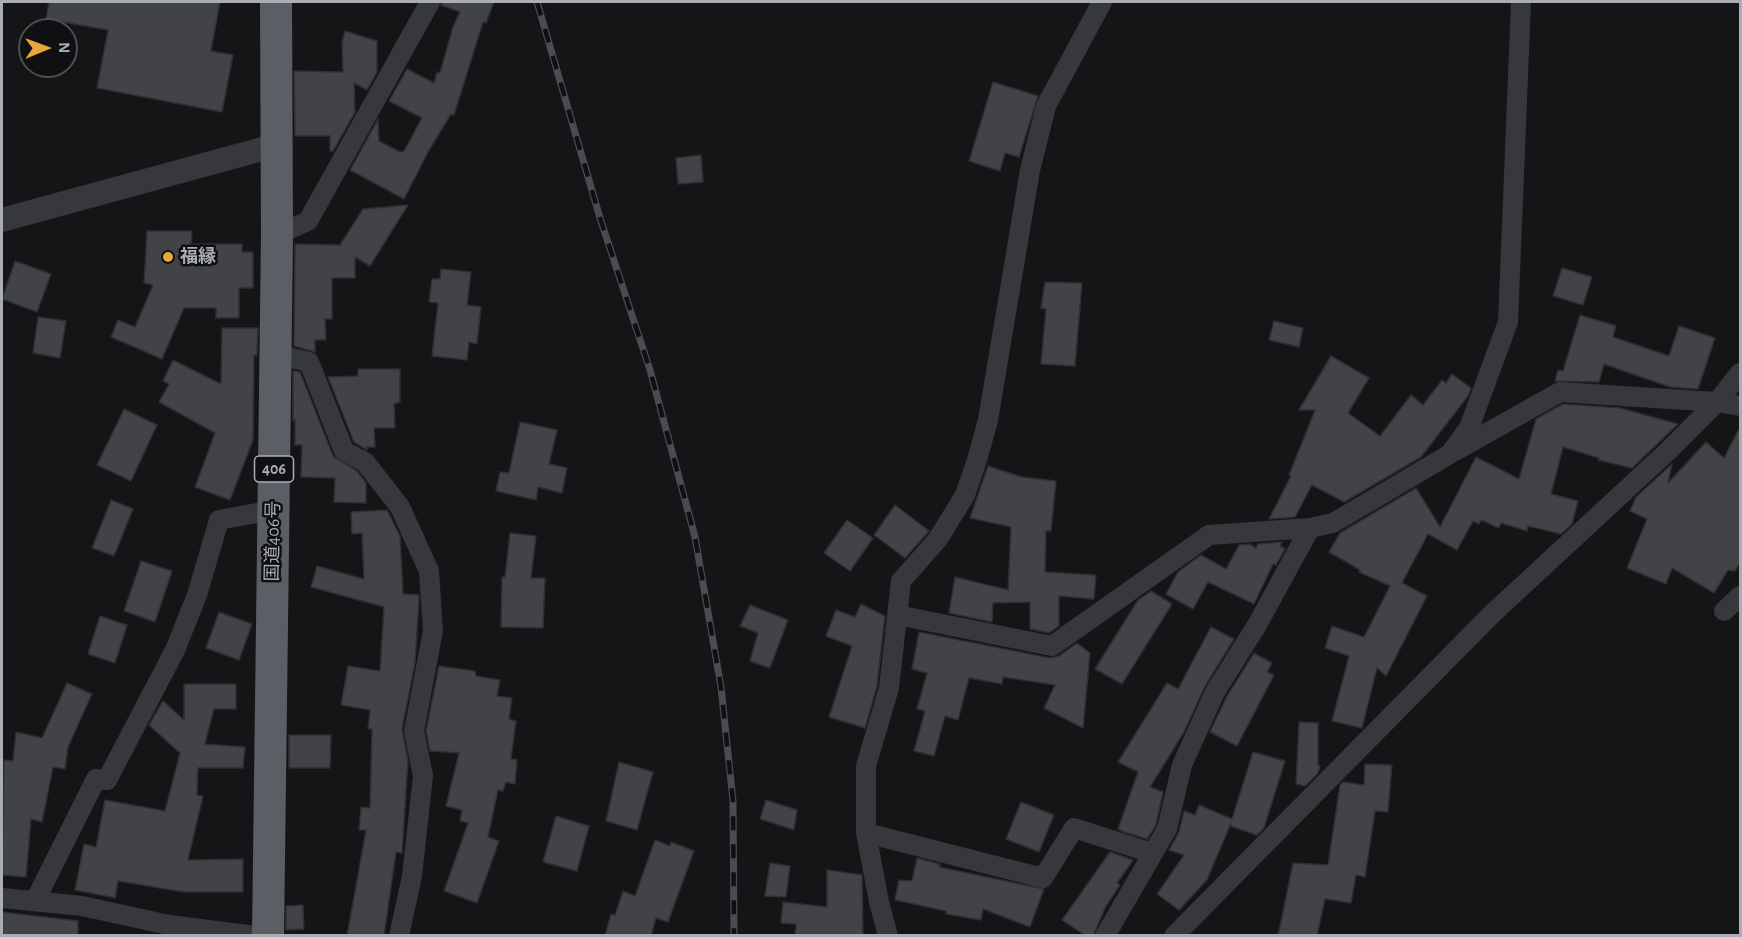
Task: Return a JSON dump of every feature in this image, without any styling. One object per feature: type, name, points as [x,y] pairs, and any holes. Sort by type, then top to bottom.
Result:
[{"type":"highway","name":"国道406号","points":[[268,936],[277,235],[276,2]]},
{"type":"street","points":[[277,235],[308,221],[430,2]]},
{"type":"street","points":[[888,936],[866,833],[866,766],[888,688],[901,581],[938,539],[965,495],[988,420],[1030,170],[1046,106],[1102,2]]},
{"type":"street","points":[[1450,454],[1469,428],[1508,322],[1521,2]]},
{"type":"street","points":[[2,220],[277,146]]},
{"type":"street","points":[[275,354],[309,362],[344,451],[365,462],[400,507],[429,571],[433,631],[414,731],[423,777],[412,876],[399,936]]},
{"type":"street","points":[[1174,936],[1492,614],[1668,452],[1718,402],[1740,373]]},
{"type":"street","points":[[897,615],[1052,646],[1209,535],[1310,528],[1334,523],[1560,392],[1718,402],[1740,406]]},
{"type":"street","points":[[35,901],[96,779],[107,780],[175,650],[197,595],[219,520],[273,510]]},
{"type":"street","points":[[1105,936],[1167,829],[1182,765],[1215,692],[1257,625],[1310,528]]},
{"type":"street","points":[[1724,611],[1740,596]]},
{"type":"street","points":[[866,833],[1043,878],[1074,828],[1152,853]]},
{"type":"street","points":[[2,897],[82,906],[169,925],[256,936]]},
{"type":"building","points":[[49,2],[220,2],[211,51],[233,55],[222,112],[97,88],[108,30],[78,25],[78,18],[46,18]]},
{"type":"building","points":[[442,2],[494,2],[486,23],[483,22],[454,115],[451,114],[428,152],[404,199],[350,170],[378,119],[379,141],[400,152],[404,151],[422,118],[389,101],[407,69],[434,83],[437,72],[440,73],[453,27],[460,12],[441,5]]},
{"type":"building","points":[[345,31],[377,41],[377,72],[367,90],[354,83],[355,112],[333,151],[330,151],[330,136],[295,136],[294,71],[343,72],[342,42]]},
{"type":"building","points":[[993,82],[1038,96],[1019,157],[1005,153],[1000,171],[969,161]]},
{"type":"building","points":[[701,155],[703,182],[678,184],[676,158]]},
{"type":"building","points":[[408,205],[370,266],[355,257],[355,278],[332,278],[332,319],[325,319],[326,340],[315,340],[315,352],[294,346],[295,244],[340,245],[363,209]]},
{"type":"building","points":[[147,231],[192,231],[191,244],[242,244],[242,252],[253,252],[253,288],[239,288],[239,318],[216,318],[216,308],[184,308],[162,359],[111,337],[118,320],[135,327],[153,285],[144,283]]},
{"type":"building","points":[[15,261],[51,274],[37,312],[2,299]]},
{"type":"building","points":[[1562,268],[1592,277],[1583,305],[1553,296]]},
{"type":"building","points":[[441,269],[471,272],[467,305],[481,307],[477,344],[469,342],[467,360],[432,356],[438,303],[429,302],[432,279],[440,279]]},
{"type":"building","points":[[1045,282],[1082,283],[1075,366],[1041,364],[1046,309],[1041,308]]},
{"type":"building","points":[[1580,315],[1616,326],[1613,337],[1669,356],[1679,326],[1715,338],[1698,389],[1670,387],[1604,364],[1599,382],[1555,381],[1558,370],[1563,371]]},
{"type":"building","points":[[38,317],[66,321],[60,358],[33,353]]},
{"type":"building","points":[[1274,321],[1303,328],[1299,347],[1269,340]]},
{"type":"building","points":[[222,328],[258,328],[257,355],[254,355],[253,440],[230,500],[195,487],[215,433],[159,402],[169,384],[163,381],[173,360],[221,384]]},
{"type":"building","points":[[1331,356],[1369,378],[1348,413],[1380,436],[1411,395],[1423,405],[1442,380],[1446,383],[1452,374],[1471,388],[1468,396],[1421,457],[1344,502],[1312,485],[1295,517],[1269,519],[1291,476],[1289,475],[1315,410],[1299,410]]},
{"type":"building","points":[[358,369],[400,369],[400,402],[394,404],[395,428],[374,428],[375,447],[367,447],[367,450],[354,442],[328,377],[358,376]]},
{"type":"building","points":[[293,371],[300,372],[333,456],[357,471],[366,483],[366,503],[334,502],[335,478],[301,477],[302,445],[295,445],[295,420],[293,421]]},
{"type":"building","points":[[1563,404],[1620,408],[1678,424],[1632,468],[1598,460],[1599,458],[1563,447],[1551,494],[1578,501],[1572,524],[1561,534],[1528,526],[1527,531],[1501,523],[1499,528],[1481,520],[1479,524],[1473,521],[1457,550],[1428,534],[1402,583],[1427,596],[1386,676],[1377,668],[1362,728],[1332,721],[1349,656],[1325,648],[1332,626],[1364,637],[1390,586],[1359,572],[1360,570],[1329,552],[1340,533],[1416,488],[1440,527],[1476,457],[1519,479],[1536,419]]},
{"type":"building","points":[[124,409],[157,425],[131,481],[97,465]]},
{"type":"building","points":[[520,422],[557,430],[549,464],[567,468],[562,493],[538,487],[536,500],[496,491],[500,472],[509,473]]},
{"type":"building","points":[[1740,427],[1740,562],[1735,571],[1728,570],[1714,593],[1672,568],[1666,584],[1627,568],[1647,519],[1630,511],[1636,497],[1672,464],[1668,483],[1706,442],[1724,458]]},
{"type":"building","points":[[988,466],[1022,477],[1056,481],[1051,531],[1046,531],[1045,572],[1096,575],[1094,599],[1059,596],[1059,626],[1049,633],[1030,629],[1030,602],[993,603],[992,622],[949,613],[955,577],[1008,590],[1011,527],[970,518]]},
{"type":"building","points":[[111,500],[133,509],[114,556],[92,548]]},
{"type":"building","points":[[895,505],[929,531],[905,558],[874,535]]},
{"type":"building","points":[[387,510],[400,536],[403,594],[419,595],[415,663],[402,729],[408,760],[402,853],[396,852],[384,936],[347,936],[366,830],[359,830],[361,807],[370,808],[372,729],[368,729],[370,710],[341,705],[348,666],[380,671],[384,607],[311,587],[317,566],[364,579],[362,533],[352,534],[351,512]]},
{"type":"building","points":[[847,520],[873,538],[850,571],[824,553]]},
{"type":"building","points":[[510,533],[536,536],[531,578],[545,578],[543,628],[501,627],[502,577],[505,577]]},
{"type":"building","points":[[1282,542],[1280,546],[1285,549],[1276,565],[1273,564],[1254,604],[1208,582],[1193,609],[1166,594],[1178,572],[1201,555],[1226,569],[1239,545],[1249,544],[1256,548],[1258,544]]},
{"type":"building","points":[[141,561],[172,571],[155,622],[124,611]]},
{"type":"building","points":[[1151,591],[1172,604],[1122,684],[1095,669],[1138,600]]},
{"type":"building","points":[[861,604],[885,616],[877,686],[865,728],[829,717],[852,646],[826,636],[836,610],[855,617]]},
{"type":"building","points":[[750,605],[788,620],[770,668],[750,661],[758,633],[740,626]]},
{"type":"building","points":[[219,612],[252,624],[239,660],[206,648]]},
{"type":"building","points":[[100,616],[127,625],[115,663],[88,654]]},
{"type":"building","points":[[1211,627],[1234,639],[1205,686],[1184,732],[1150,787],[1163,792],[1156,825],[1147,839],[1124,832],[1118,829],[1138,772],[1118,762],[1167,683],[1178,689]]},
{"type":"building","points":[[919,632],[1050,658],[1059,656],[1077,643],[1090,653],[1083,728],[1044,708],[1055,685],[1003,677],[1002,684],[969,678],[958,720],[945,716],[934,756],[914,751],[925,711],[917,709],[927,673],[912,669]]},
{"type":"building","points":[[1254,653],[1272,663],[1267,672],[1274,675],[1237,746],[1210,732],[1226,698]]},
{"type":"building","points":[[439,666],[475,671],[476,676],[500,680],[497,696],[512,698],[509,719],[516,721],[511,759],[517,760],[515,784],[506,782],[503,791],[498,790],[488,837],[499,841],[477,903],[444,891],[468,823],[460,821],[462,810],[446,806],[459,753],[430,751],[426,731]]},
{"type":"building","points":[[67,683],[92,694],[68,747],[65,769],[53,767],[42,822],[31,819],[26,877],[2,875],[4,760],[13,761],[16,732],[42,738]]},
{"type":"building","points":[[184,684],[236,684],[236,709],[214,709],[205,744],[245,747],[243,768],[198,768],[197,795],[203,796],[188,860],[243,859],[243,892],[184,892],[118,881],[115,898],[75,890],[84,844],[96,847],[105,800],[165,811],[180,753],[149,725],[163,701],[184,720]]},
{"type":"building","points":[[1299,722],[1318,723],[1318,765],[1320,766],[1318,773],[1305,786],[1296,784]]},
{"type":"building","points":[[289,735],[331,735],[330,768],[289,768]]},
{"type":"building","points":[[1253,752],[1285,761],[1264,828],[1257,835],[1230,826],[1231,823],[1207,880],[1179,910],[1157,894],[1184,855],[1169,850],[1179,832],[1184,811],[1195,815],[1199,805],[1232,819]]},
{"type":"building","points":[[619,762],[653,772],[637,830],[606,821]]},
{"type":"building","points":[[1365,764],[1392,765],[1388,812],[1375,811],[1365,877],[1356,875],[1351,903],[1325,899],[1317,936],[1278,936],[1293,863],[1328,865],[1340,785],[1343,782],[1364,785]]},
{"type":"building","points":[[766,800],[797,810],[794,830],[760,819]]},
{"type":"building","points":[[1021,802],[1054,815],[1039,852],[1006,839]]},
{"type":"building","points":[[556,816],[589,826],[577,871],[543,862]]},
{"type":"building","points":[[655,840],[670,846],[671,842],[694,851],[668,922],[656,918],[651,936],[605,936],[611,914],[615,915],[623,891],[635,896]]},
{"type":"building","points":[[1110,852],[1133,860],[1117,883],[1120,885],[1106,906],[1093,936],[1086,936],[1062,920]]},
{"type":"building","points":[[917,858],[940,864],[939,867],[1044,889],[1030,927],[983,909],[981,920],[946,914],[946,911],[895,900],[899,880],[912,881]]},
{"type":"building","points":[[770,863],[790,866],[786,897],[765,896]]},
{"type":"building","points":[[827,870],[862,875],[863,936],[795,936],[796,924],[781,923],[783,902],[827,907]]},
{"type":"building","points":[[303,905],[304,929],[286,930],[286,906]]},
{"type":"building","points":[[2,912],[78,921],[78,936],[2,936]]},
{"type":"railway","points":[[537,2],[600,218],[650,370],[695,537],[721,687],[733,801],[734,936]]},
{"type":"place","name":"福縁","points":[[168,257]]}]
